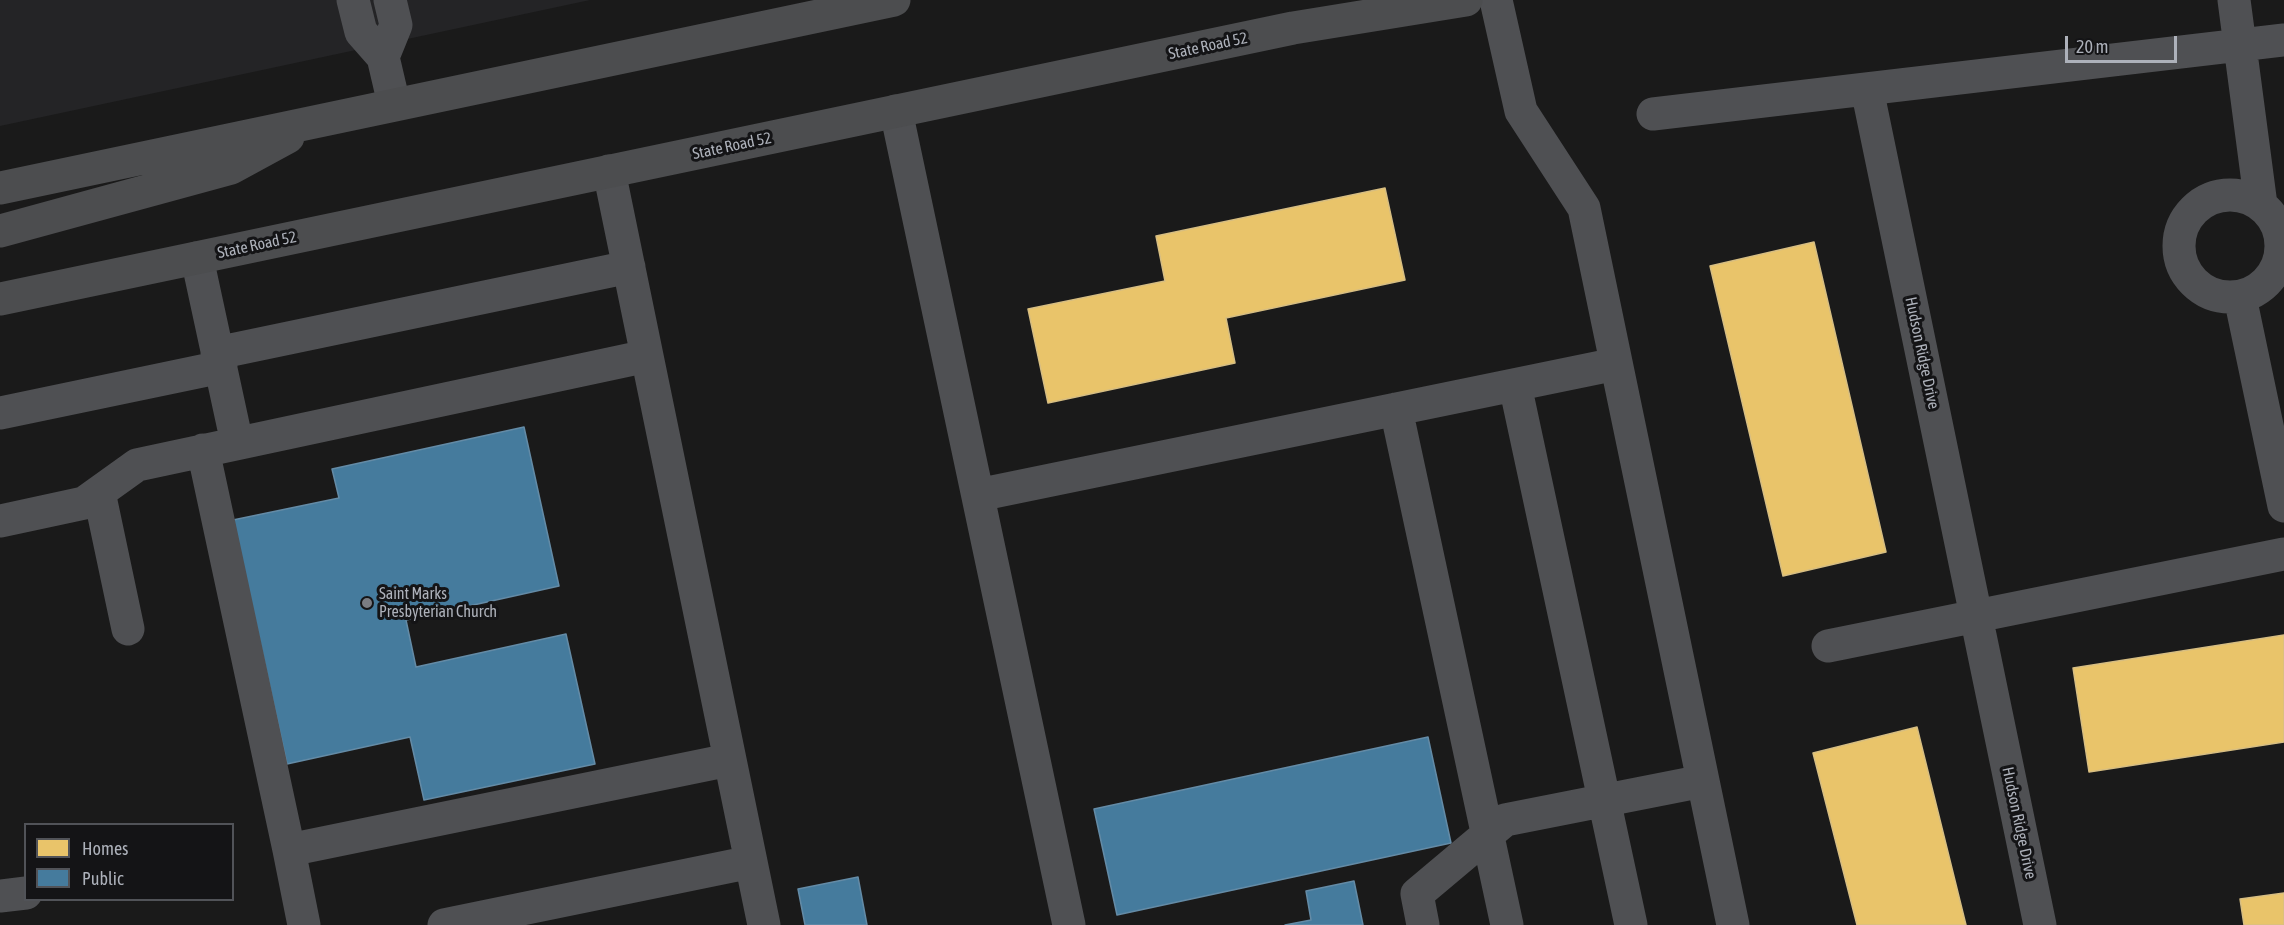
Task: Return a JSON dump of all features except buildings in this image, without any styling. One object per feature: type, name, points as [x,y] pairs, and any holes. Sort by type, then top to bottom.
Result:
[{"type":"main road","points":[[0,188],[894,0]]},
{"type":"main road","name":"State Road 52","points":[[0,299],[1293,28],[1466,0]]},
{"type":"main road","points":[[0,231],[231,168],[322,119]]},
{"type":"street","points":[[353,0],[362,32],[383,57],[394,104]]},
{"type":"street","points":[[383,57],[396,25],[390,0]]},
{"type":"street","points":[[1496,0],[1521,111],[1584,208],[1732,925]]},
{"type":"street","points":[[2234,0],[2261,205]]},
{"type":"street","points":[[1653,114],[2284,40]]},
{"type":"street","name":"Hudson Ridge Drive","points":[[1867,89],[2040,925]]},
{"type":"street","points":[[896,111],[1069,925]]},
{"type":"street","points":[[609,171],[764,925]]},
{"type":"street","points":[[2229,195],[2246,197],[2261,205],[2273,218],[2280,233],[2282,249],[2278,266],[2269,280],[2256,291],[2240,297],[2223,297],[2206,292],[2193,282],[2183,268],[2179,251],[2180,234],[2186,219],[2198,206],[2212,198],[2229,195]]},
{"type":"street","points":[[197,258],[237,443]]},
{"type":"street","points":[[0,412],[629,267]]},
{"type":"street","points":[[2240,297],[2284,506]]},
{"type":"street","points":[[0,521],[84,503],[137,465],[648,356]]},
{"type":"street","points":[[978,495],[1616,364]]},
{"type":"street","points":[[1515,385],[1631,925]]},
{"type":"street","points":[[1396,409],[1508,925]]},
{"type":"street","points":[[203,450],[304,925]]},
{"type":"street","points":[[99,492],[128,629]]},
{"type":"street","points":[[1828,646],[2284,554]]},
{"type":"street","points":[[289,850],[729,760]]},
{"type":"street","points":[[1423,925],[1417,894],[1504,820],[1702,781]]},
{"type":"street","points":[[444,925],[751,862]]},
{"type":"street","points":[[0,896],[24,894]]},
{"type":"shaded area","points":[[0,0],[590,0],[0,126]]},
{"type":"place","name":"Saint Marks Presbyterian Church","points":[[367,603]]}]
